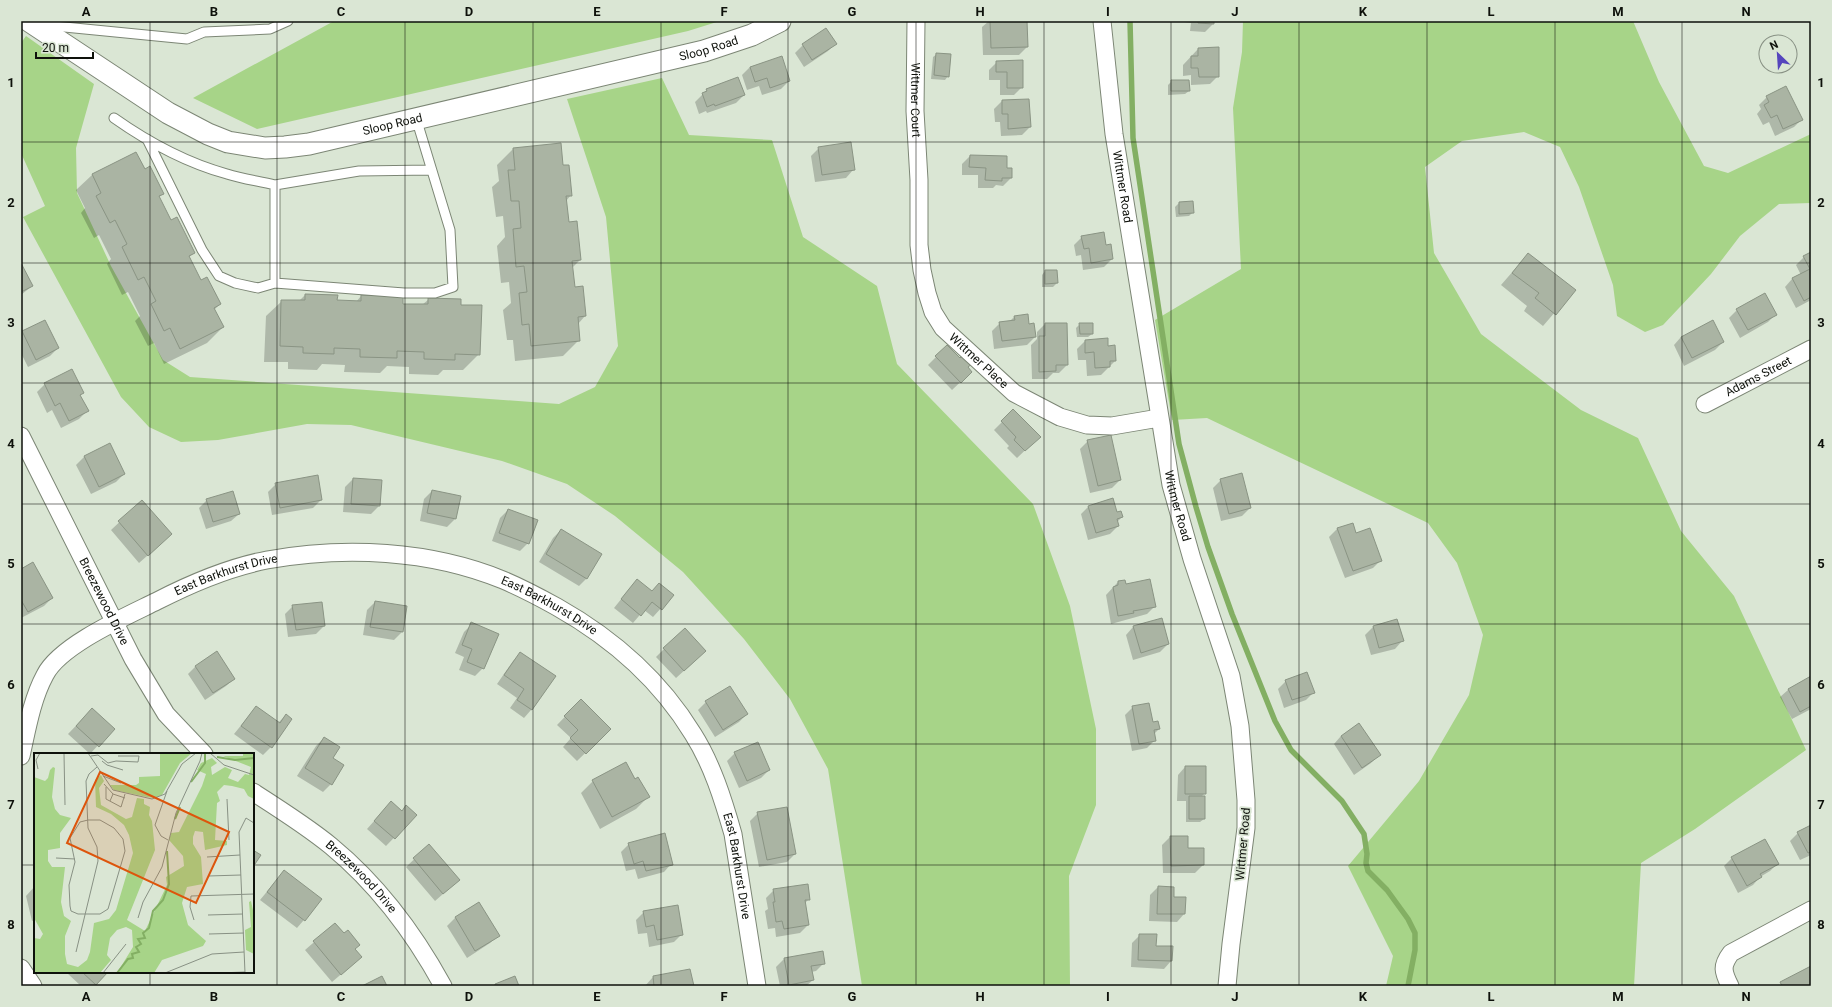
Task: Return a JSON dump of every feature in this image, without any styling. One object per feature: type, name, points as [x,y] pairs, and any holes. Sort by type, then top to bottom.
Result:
[{"type":"street","name":"Sloop Road","points":[[32,23],[168,112],[208,134],[228,142],[265,148],[309,144],[704,51],[752,35],[780,21]]},
{"type":"street","name":"Wittmer Court","points":[[916,21],[915,112],[919,180]]},
{"type":"street","name":"Wittmer Road","points":[[1102,21],[1114,134],[1171,485],[1181,525],[1231,676],[1240,726],[1246,800],[1246,828],[1227,986]]},
{"type":"street","name":"Wittmer Place","points":[[919,180],[918,223],[922,270],[933,312],[943,328],[1014,393],[1060,417],[1087,425],[1112,426],[1160,418]]},
{"type":"street","name":"Adams Street","points":[[1705,404],[1811,349]]},
{"type":"street","name":"Breezewood Drive","points":[[21,436],[133,659],[166,714],[203,753]]},
{"type":"street","name":"East Barkhurst Drive","points":[[21,756],[36,696],[45,673],[59,658],[75,645],[115,622],[176,591],[240,567],[265,560],[296,556],[347,552],[386,554],[434,560],[469,568],[501,579],[529,592],[582,621],[628,657],[665,694],[694,736],[720,789],[733,834],[757,986]]},
{"type":"street","name":"Breezewood Drive","points":[[254,793],[331,846],[373,887],[409,931],[443,986]]},
{"type":"street","points":[[1730,986],[1725,974],[1724,962],[1731,953],[1811,910]]},
{"type":"street","points":[[21,968],[32,986]]},
{"type":"lane","points":[[32,23],[188,39],[204,32],[270,29],[288,21]]},
{"type":"lane","points":[[114,118],[147,139],[199,165],[226,174],[275,185],[359,171],[431,170]]},
{"type":"lane","points":[[147,139],[202,250],[219,276],[235,283],[258,288],[275,283],[404,293],[435,293],[453,287],[450,230],[416,118]]},
{"type":"lane","points":[[275,185],[275,283]]},
{"type":"green space","points":[[334,21],[720,21],[688,31],[257,129],[193,98]]},
{"type":"green space","points":[[1243,21],[1633,21],[1659,82],[1704,166],[1728,173],[1811,134],[1811,203],[1779,204],[1740,236],[1711,274],[1663,325],[1645,332],[1617,316],[1613,285],[1579,187],[1560,147],[1524,132],[1462,141],[1425,167],[1434,253],[1481,334],[1581,410],[1638,438],[1681,531],[1734,596],[1806,750],[1695,829],[1641,863],[1634,986],[1386,986],[1393,956],[1348,866],[1419,781],[1469,695],[1483,635],[1457,563],[1428,523],[1207,418],[1172,420],[1155,320],[1241,269],[1233,108],[1242,52]]},
{"type":"green space","points":[[26,36],[94,84],[76,148],[77,193],[111,266],[163,360],[190,377],[559,404],[595,387],[618,346],[606,217],[567,99],[662,78],[689,135],[772,140],[803,237],[877,286],[897,364],[1033,504],[1070,606],[1096,729],[1096,805],[1069,876],[1070,986],[862,986],[828,769],[790,699],[744,639],[683,572],[615,516],[567,484],[502,461],[351,425],[307,424],[218,440],[181,442],[149,427],[121,397],[23,217],[45,206],[21,153],[21,43]]},
{"type":"building","points":[[990,21],[1027,21],[1028,47],[991,48]]},
{"type":"building","points":[[1198,21],[1214,21],[1214,24],[1198,23]]},
{"type":"building","points":[[826,28],[837,44],[812,60],[802,44]]},
{"type":"building","points":[[1219,47],[1219,77],[1199,77],[1198,68],[1191,68],[1191,56],[1198,56],[1198,48]]},
{"type":"building","points":[[936,53],[951,54],[949,77],[934,75]]},
{"type":"building","points":[[782,56],[790,81],[770,88],[767,78],[755,82],[750,67]]},
{"type":"building","points":[[1023,60],[1023,88],[1007,88],[1007,72],[996,72],[996,61]]},
{"type":"building","points":[[738,77],[745,95],[715,106],[714,104],[707,107],[702,93],[707,91],[706,89]]},
{"type":"building","points":[[1171,80],[1189,80],[1190,91],[1171,91]]},
{"type":"building","points":[[1786,86],[1803,120],[1783,129],[1777,115],[1771,118],[1764,105],[1769,102],[1766,96]]},
{"type":"building","points":[[1029,99],[1031,127],[1008,129],[1008,114],[1002,114],[1002,100]]},
{"type":"building","points":[[851,142],[855,170],[822,175],[818,147]]},
{"type":"building","points":[[561,143],[563,165],[569,165],[572,196],[566,196],[569,222],[577,221],[581,260],[572,261],[575,287],[583,286],[586,316],[578,317],[580,341],[531,346],[529,324],[522,325],[519,293],[527,292],[524,266],[516,267],[513,229],[521,228],[519,201],[511,201],[508,170],[515,170],[513,148]]},
{"type":"building","points":[[136,152],[145,169],[150,166],[164,194],[159,196],[171,220],[177,217],[195,253],[189,256],[201,280],[207,277],[221,304],[214,308],[224,327],[180,349],[170,328],[164,331],[151,304],[156,301],[144,277],[138,280],[122,247],[127,244],[115,220],[110,223],[96,196],[101,193],[92,174]]},
{"type":"building","points":[[970,155],[1007,156],[1007,168],[1012,168],[1012,178],[1002,178],[1002,181],[985,180],[986,168],[969,167]]},
{"type":"building","points":[[1193,201],[1194,213],[1179,214],[1179,202]]},
{"type":"building","points":[[1104,232],[1106,245],[1111,244],[1113,259],[1091,263],[1089,248],[1084,249],[1081,236]]},
{"type":"building","points":[[1811,252],[1811,297],[1804,301],[1792,278],[1810,269],[1803,256]]},
{"type":"building","points":[[1528,253],[1576,290],[1556,315],[1535,298],[1539,293],[1512,273]]},
{"type":"building","points":[[21,263],[33,286],[21,292]]},
{"type":"building","points":[[1045,270],[1057,270],[1058,283],[1045,284]]},
{"type":"building","points":[[1765,293],[1777,315],[1748,330],[1736,309]]},
{"type":"building","points":[[305,294],[338,295],[337,300],[361,301],[361,295],[403,296],[403,304],[428,304],[428,298],[461,299],[461,305],[482,305],[480,355],[455,354],[455,360],[424,359],[424,352],[397,351],[397,358],[360,357],[360,349],[334,348],[334,354],[303,353],[303,347],[280,346],[281,300],[305,300]]},
{"type":"building","points":[[1028,314],[1029,324],[1034,323],[1036,337],[1002,341],[999,322],[1015,320],[1014,316]]},
{"type":"building","points":[[45,320],[59,348],[36,360],[22,331]]},
{"type":"building","points":[[1713,320],[1724,342],[1692,358],[1681,337]]},
{"type":"building","points":[[1045,323],[1067,323],[1068,365],[1056,365],[1056,371],[1039,372],[1039,336],[1045,336]]},
{"type":"building","points":[[1079,323],[1093,323],[1093,334],[1080,334]]},
{"type":"building","points":[[1108,338],[1108,346],[1115,345],[1116,361],[1110,361],[1110,367],[1095,368],[1094,352],[1085,353],[1085,340]]},
{"type":"building","points":[[947,345],[960,358],[964,354],[973,363],[968,367],[972,372],[961,383],[935,356]]},
{"type":"building","points":[[72,369],[84,393],[80,395],[89,411],[69,421],[60,403],[55,406],[44,383]]},
{"type":"building","points":[[1013,409],[1041,437],[1025,451],[1014,440],[1016,437],[1001,421]]},
{"type":"building","points":[[1111,435],[1121,480],[1098,486],[1087,440]]},
{"type":"building","points":[[110,443],[125,474],[99,487],[84,456]]},
{"type":"building","points":[[1242,473],[1251,508],[1229,514],[1220,479]]},
{"type":"building","points":[[318,475],[322,500],[280,508],[275,483]]},
{"type":"building","points":[[353,478],[382,480],[380,506],[351,504]]},
{"type":"building","points":[[432,490],[461,496],[456,519],[427,513]]},
{"type":"building","points":[[233,491],[240,514],[213,522],[206,499]]},
{"type":"building","points":[[1113,498],[1117,512],[1121,511],[1123,517],[1117,519],[1119,526],[1096,533],[1088,506]]},
{"type":"building","points":[[142,500],[172,534],[148,556],[118,521]]},
{"type":"building","points":[[508,509],[538,520],[529,544],[499,533]]},
{"type":"building","points":[[1353,523],[1356,533],[1370,528],[1382,561],[1353,571],[1337,528]]},
{"type":"building","points":[[561,529],[602,554],[587,579],[546,554]]},
{"type":"building","points":[[33,562],[53,598],[28,612],[21,600],[21,569]]},
{"type":"building","points":[[637,579],[652,591],[659,583],[674,595],[662,610],[652,602],[641,616],[621,599]]},
{"type":"building","points":[[1150,579],[1156,607],[1133,611],[1134,613],[1118,616],[1113,587],[1118,585],[1118,581],[1125,580],[1126,584]]},
{"type":"building","points":[[375,601],[407,606],[403,632],[370,627]]},
{"type":"building","points":[[322,602],[325,626],[296,630],[292,605]]},
{"type":"building","points":[[1162,618],[1169,644],[1141,653],[1133,626]]},
{"type":"building","points":[[1397,619],[1404,641],[1379,648],[1373,626]]},
{"type":"building","points":[[471,622],[499,634],[484,669],[467,662],[472,649],[462,645]]},
{"type":"building","points":[[685,628],[706,651],[684,671],[663,648]]},
{"type":"building","points":[[217,651],[235,679],[213,693],[195,666]]},
{"type":"building","points":[[520,652],[556,676],[532,710],[517,700],[524,689],[504,675]]},
{"type":"building","points":[[1307,672],[1315,693],[1292,700],[1285,680]]},
{"type":"building","points":[[1811,676],[1811,706],[1800,712],[1788,689]]},
{"type":"building","points":[[730,686],[748,714],[723,730],[705,701]]},
{"type":"building","points":[[581,699],[611,729],[586,754],[570,738],[578,730],[564,716]]},
{"type":"building","points":[[1149,703],[1153,722],[1158,721],[1160,729],[1154,730],[1156,741],[1139,744],[1132,706]]},
{"type":"building","points":[[256,706],[280,723],[286,714],[292,719],[272,748],[241,726]]},
{"type":"building","points":[[92,708],[115,729],[99,747],[76,726]]},
{"type":"building","points":[[1359,723],[1381,755],[1362,768],[1341,736]]},
{"type":"building","points":[[324,737],[340,747],[333,758],[344,765],[332,785],[305,768]]},
{"type":"building","points":[[758,742],[770,770],[747,781],[734,752]]},
{"type":"building","points":[[626,762],[635,779],[638,777],[650,797],[612,817],[592,780]]},
{"type":"building","points":[[1185,766],[1206,766],[1206,794],[1185,794]]},
{"type":"building","points":[[1189,796],[1205,796],[1205,819],[1189,819]]},
{"type":"building","points":[[391,801],[402,811],[406,805],[417,815],[395,839],[374,821]]},
{"type":"building","points":[[787,807],[796,854],[767,860],[757,812]]},
{"type":"building","points":[[1811,825],[1811,852],[1808,853],[1797,832]]},
{"type":"building","points":[[665,833],[673,865],[646,871],[643,861],[634,864],[628,843]]},
{"type":"building","points":[[1170,836],[1188,836],[1188,848],[1204,848],[1204,865],[1171,866]]},
{"type":"building","points":[[1765,839],[1779,864],[1760,874],[1762,877],[1747,886],[1731,857]]},
{"type":"building","points":[[429,844],[460,880],[443,894],[413,858]]},
{"type":"building","points":[[254,851],[261,855],[254,866]]},
{"type":"building","points":[[284,870],[322,899],[305,921],[267,892]]},
{"type":"building","points":[[808,884],[810,900],[805,900],[809,925],[784,929],[782,921],[776,922],[773,889]]},
{"type":"building","points":[[1158,886],[1174,887],[1174,897],[1186,897],[1185,914],[1157,914]]},
{"type":"building","points":[[479,902],[500,936],[475,951],[455,917]]},
{"type":"building","points":[[678,905],[683,935],[657,940],[654,925],[646,927],[643,911]]},
{"type":"building","points":[[335,923],[344,933],[348,930],[360,945],[355,949],[362,957],[341,975],[313,941]]},
{"type":"building","points":[[1139,934],[1157,934],[1156,946],[1173,946],[1172,961],[1138,960]]},
{"type":"building","points":[[823,951],[825,964],[811,966],[814,980],[789,985],[784,958]]},
{"type":"building","points":[[1811,966],[1811,986],[1782,986],[1780,982]]},
{"type":"building","points":[[690,969],[694,986],[654,986],[653,976]]},
{"type":"building","points":[[83,973],[107,973],[96,985]]},
{"type":"building","points":[[382,976],[387,986],[362,986]]},
{"type":"building","points":[[515,976],[519,986],[495,986],[495,984]]},
{"type":"waterway","points":[[1130,21],[1133,138],[1179,444],[1196,507],[1208,547],[1232,614],[1275,721],[1291,750],[1342,801],[1364,834],[1368,871],[1387,890],[1408,919],[1415,933],[1415,950],[1408,986]]}]
